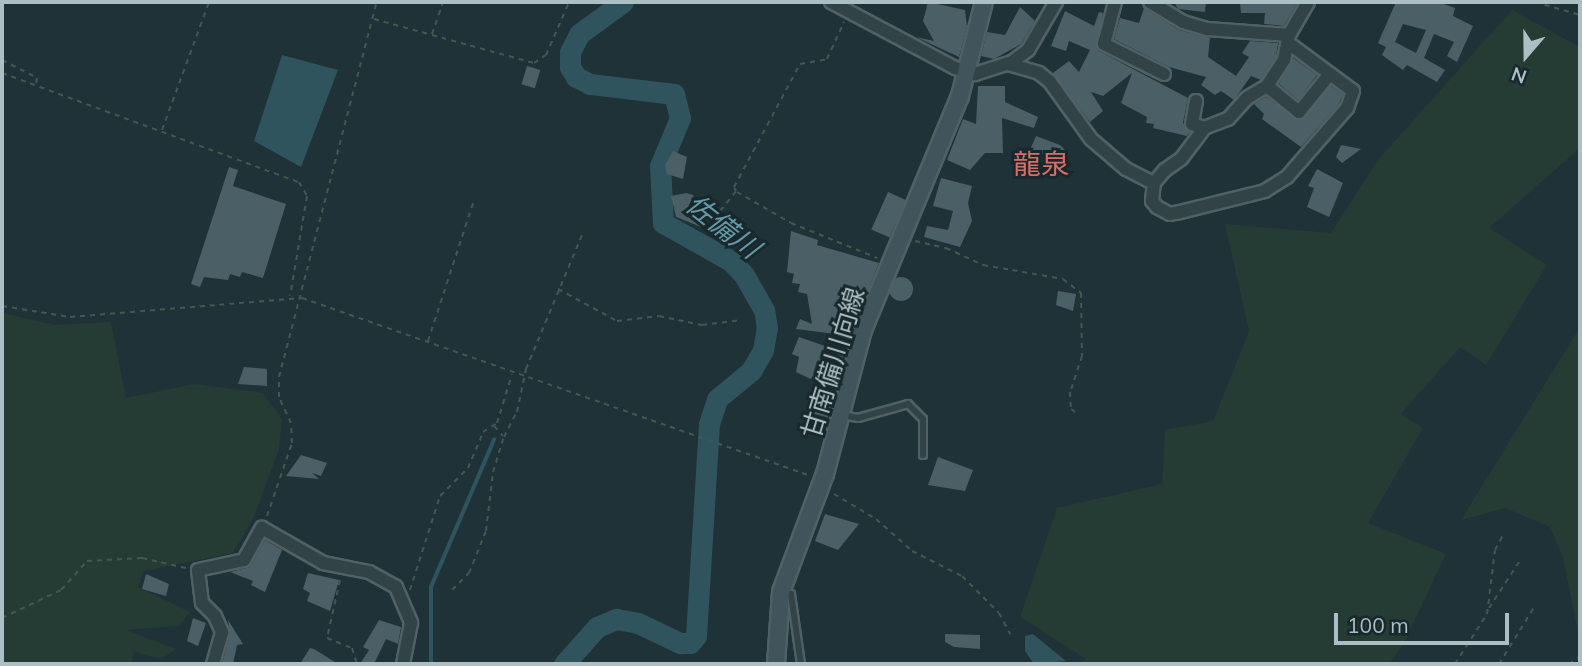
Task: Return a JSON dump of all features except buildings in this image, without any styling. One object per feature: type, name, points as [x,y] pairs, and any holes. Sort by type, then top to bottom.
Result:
[{"type":"main road","name":"甘南備川向線","points":[[776,664],[781,592],[821,484],[842,415],[863,330],[967,73],[984,2]]},
{"type":"street","points":[[831,2],[967,73],[1008,64],[1033,44],[1056,2]]},
{"type":"street","points":[[1115,2],[1104,44],[1164,74]]},
{"type":"street","points":[[1150,2],[1200,27],[1290,40],[1329,75],[1353,91],[1352,99],[1327,133],[1278,183],[1248,197],[1170,214],[1152,201],[1154,183],[1181,159],[1204,128],[1228,119],[1247,98],[1267,86],[1290,40],[1308,2]]},
{"type":"street","points":[[1008,64],[1039,73],[1050,82],[1091,138],[1126,169],[1154,183]]},
{"type":"street","points":[[1267,86],[1299,112],[1329,75]]},
{"type":"street","points":[[1196,101],[1192,124],[1204,128]]},
{"type":"street","points":[[213,664],[221,626],[202,603],[198,570],[244,560],[262,528],[337,566],[387,579],[402,598],[411,622],[403,664]]},
{"type":"lane","points":[[842,415],[858,418],[908,404],[923,419],[923,455]]},
{"type":"lane","points":[[781,592],[791,594],[801,664]]},
{"type":"path","points":[[162,131],[209,2]]},
{"type":"path","points":[[262,528],[292,443],[291,423],[278,388],[377,2]]},
{"type":"path","points":[[432,35],[443,2]]},
{"type":"path","points":[[373,18],[534,63],[542,61],[569,2]]},
{"type":"path","points":[[1535,2],[1580,15]]},
{"type":"path","points":[[720,211],[736,191],[800,64],[827,59],[849,12]]},
{"type":"path","points":[[2,60],[37,78],[35,85]]},
{"type":"path","points":[[2,73],[287,177],[305,188],[290,298]]},
{"type":"path","points":[[736,191],[791,223],[891,263]]},
{"type":"path","points":[[427,342],[473,202]]},
{"type":"path","points":[[452,590],[469,573],[488,524],[491,481],[504,437],[517,412],[526,377],[558,289],[582,235]]},
{"type":"path","points":[[903,236],[983,265],[1063,279],[1081,293],[1082,356],[1070,392],[1071,409],[1078,414]]},
{"type":"path","points":[[558,289],[617,321],[659,317],[702,325],[741,320]]},
{"type":"path","points":[[2,306],[70,317],[301,298],[742,452],[821,484],[876,519],[912,551],[962,576],[999,613],[1010,634]]},
{"type":"path","points":[[402,598],[411,589],[440,496],[468,468],[483,432],[494,426],[502,414],[512,372]]},
{"type":"path","points":[[494,426],[504,437]]},
{"type":"path","points":[[1488,608],[1495,550],[1504,533]]},
{"type":"path","points":[[2,618],[61,590],[87,561],[101,557],[142,558],[198,570]]},
{"type":"path","points":[[1455,664],[1518,562]]},
{"type":"path","points":[[337,566],[340,585],[327,638],[352,648],[357,664]]},
{"type":"path","points":[[1499,664],[1536,604]]},
{"type":"path","points":[[1569,664],[1580,656]]},
{"type":"green space","points":[[1512,10],[1580,47],[1580,148],[1489,228],[1547,265],[1486,365],[1460,347],[1401,414],[1423,428],[1368,523],[1446,554],[1404,643],[1389,664],[1079,664],[1086,659],[1020,617],[1057,508],[1162,484],[1165,430],[1213,421],[1249,331],[1225,224],[1331,233],[1377,161]]},
{"type":"green space","points":[[2,313],[55,325],[111,322],[126,398],[194,384],[263,393],[282,419],[279,449],[255,515],[233,553],[143,571],[138,587],[190,612],[179,626],[126,630],[176,649],[161,659],[134,652],[131,664],[2,664]]},
{"type":"green space","points":[[1580,327],[1580,641],[1563,558],[1550,527],[1505,508],[1461,520]]},
{"type":"water","points":[[282,55],[338,70],[301,167],[254,141]]},
{"type":"water","points":[[1033,634],[1066,661],[1034,664],[1025,651],[1025,636]]},
{"type":"waterway","name":"佐備川","points":[[564,664],[597,627],[616,619],[638,623],[680,643],[690,643],[696,636],[709,424],[717,399],[751,371],[763,350],[767,328],[764,310],[744,275],[731,261],[663,223],[660,166],[680,118],[674,94],[590,84],[576,77],[570,67],[570,52],[579,34],[623,2]]},
{"type":"waterway","points":[[431,664],[431,587],[494,440]]},
{"type":"district","name":"龍泉","points":[[1041,164]]}]
